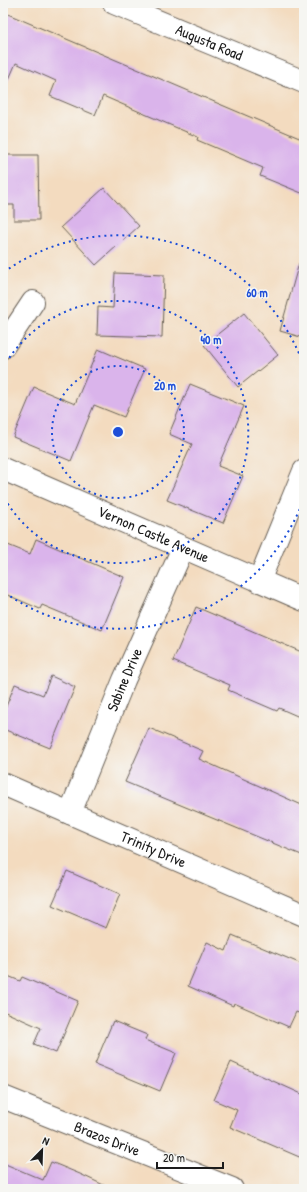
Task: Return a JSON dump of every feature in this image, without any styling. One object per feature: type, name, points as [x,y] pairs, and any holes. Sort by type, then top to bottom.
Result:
[{"type":"street","name":"Augusta Road","points":[[114,3],[304,82]]},
{"type":"street","points":[[3,347],[33,302]]},
{"type":"street","name":"Vernon Castle Avenue","points":[[3,469],[304,600]]},
{"type":"street","points":[[259,581],[304,471]]},
{"type":"street","name":"Sabine Drive","points":[[70,813],[124,680],[183,548]]},
{"type":"street","name":"Trinity Drive","points":[[3,784],[304,915]]},
{"type":"street","name":"Brazos Drive","points":[[3,1097],[232,1189]]},
{"type":"building","points":[[3,12],[304,140],[304,194],[260,176],[263,168],[197,140],[198,137],[103,96],[95,115],[50,96],[56,81],[16,63],[3,93]]},
{"type":"building","points":[[3,155],[38,155],[39,220],[14,220],[14,205],[3,205]]},
{"type":"building","points":[[104,188],[139,226],[96,265],[61,227]]},
{"type":"building","points":[[299,263],[304,264],[304,338],[280,331]]},
{"type":"building","points":[[115,273],[164,275],[162,337],[97,335],[98,307],[113,308]]},
{"type":"building","points":[[244,313],[278,355],[238,387],[204,345]]},
{"type":"building","points":[[98,349],[145,369],[124,417],[94,405],[71,461],[13,437],[34,387],[75,404]]},
{"type":"building","points":[[190,384],[244,406],[218,466],[243,476],[223,523],[167,500],[192,444],[169,434]]},
{"type":"building","points":[[36,539],[124,577],[102,630],[42,605],[40,609],[3,593],[3,543],[30,554]]},
{"type":"building","points":[[196,607],[304,653],[304,719],[279,708],[277,711],[228,690],[230,685],[173,661]]},
{"type":"building","points":[[51,676],[75,687],[50,748],[3,729],[3,714],[15,684],[43,695]]},
{"type":"building","points":[[149,728],[203,751],[199,759],[304,806],[304,856],[125,782]]},
{"type":"building","points":[[67,871],[120,894],[106,928],[52,905]]},
{"type":"building","points":[[232,935],[304,965],[304,1015],[296,1012],[289,1027],[234,1003],[233,1006],[188,986],[207,942],[226,951]]},
{"type":"building","points":[[3,974],[20,981],[22,977],[78,1001],[56,1053],[34,1044],[41,1028],[3,1011]]},
{"type":"building","points":[[113,1021],[147,1035],[145,1040],[176,1053],[160,1091],[95,1064]]},
{"type":"building","points":[[231,1062],[304,1095],[304,1159],[230,1127],[237,1110],[214,1100]]},
{"type":"building","points":[[51,1162],[112,1189],[3,1189],[3,1163],[43,1180]]}]
